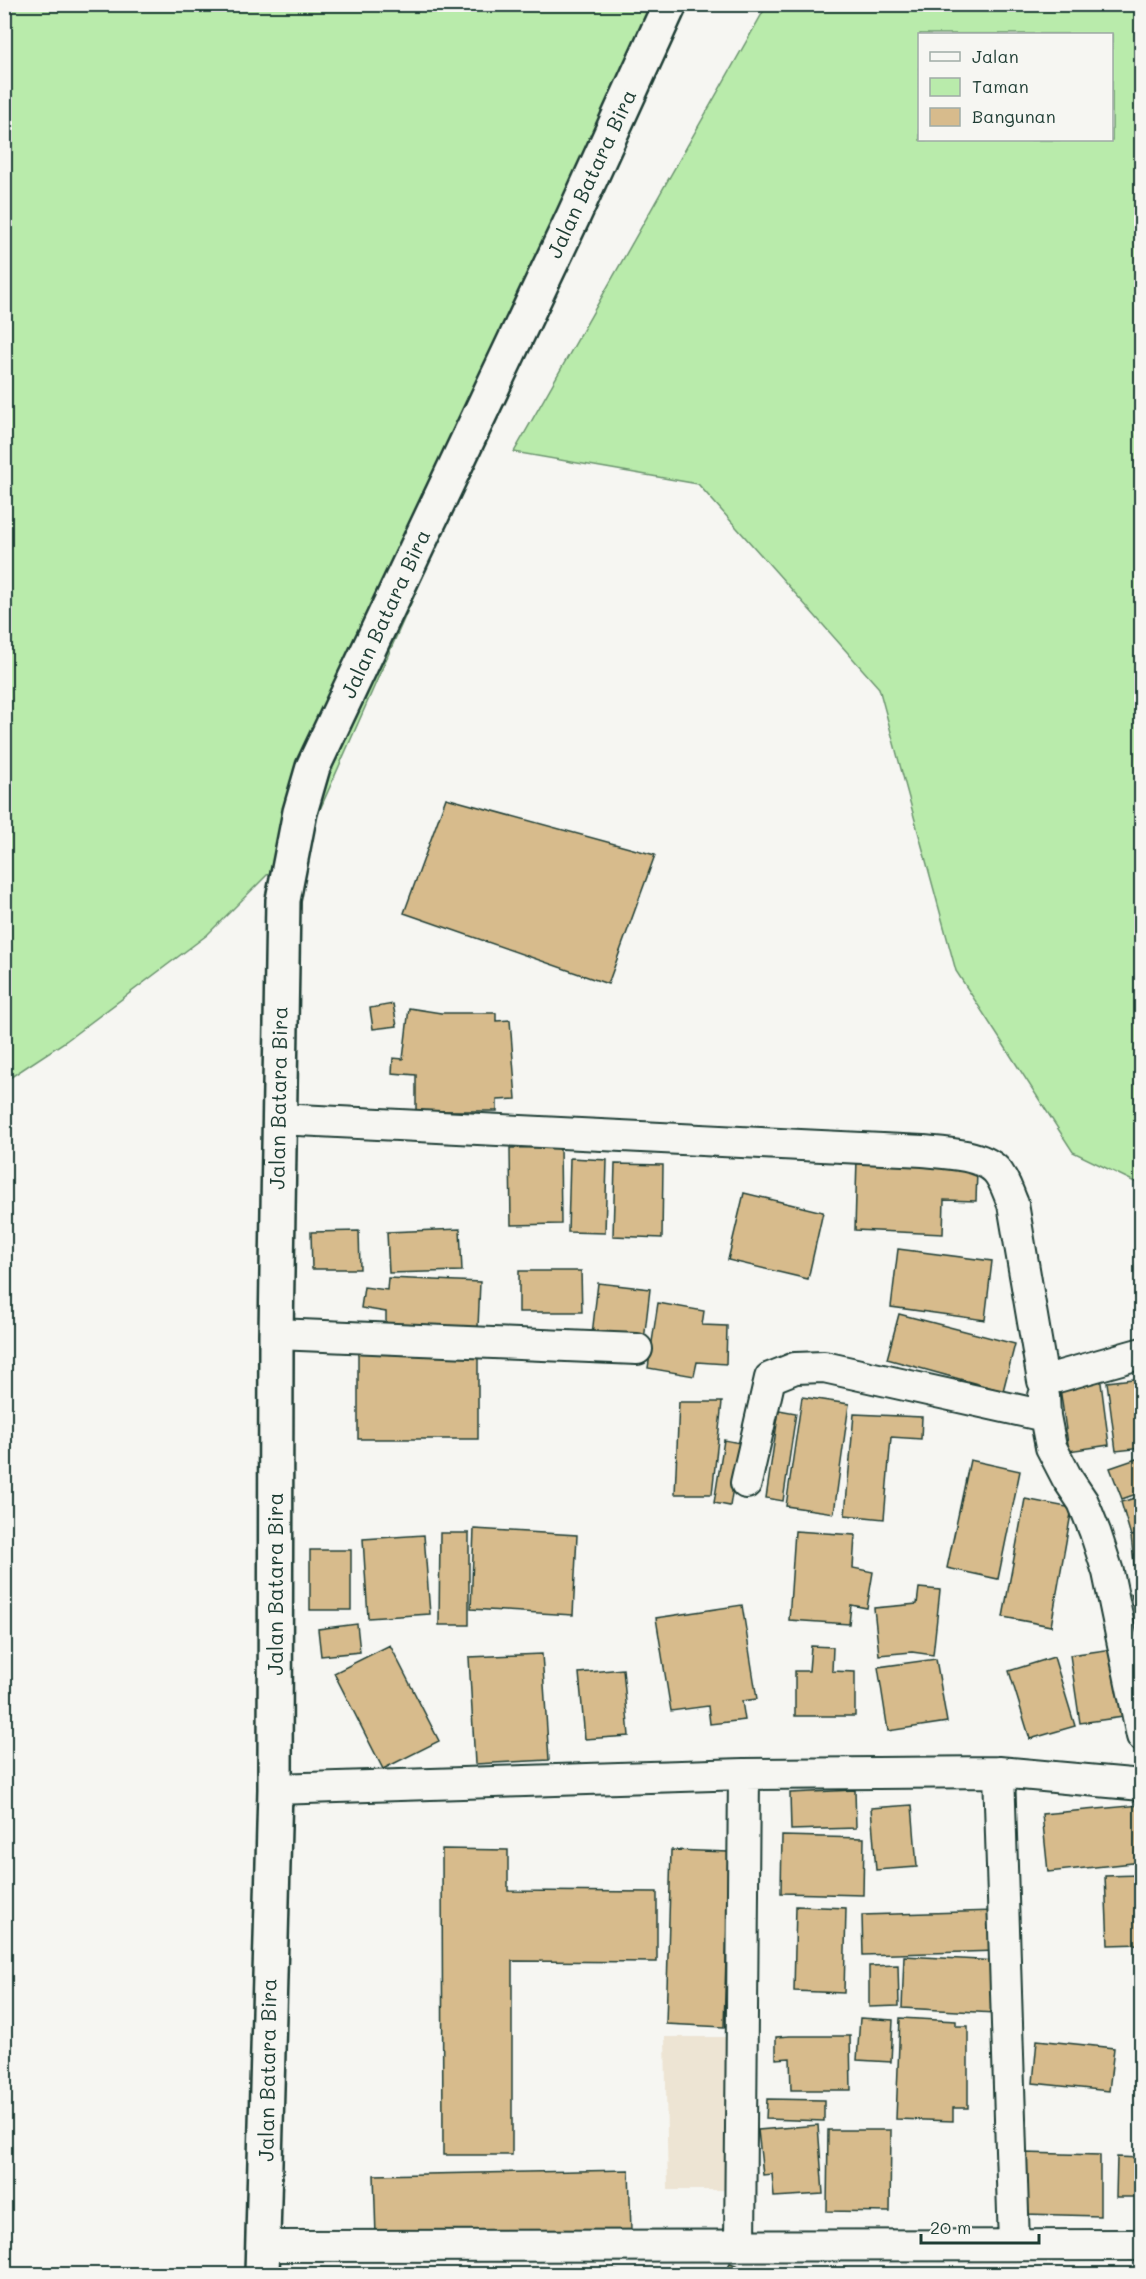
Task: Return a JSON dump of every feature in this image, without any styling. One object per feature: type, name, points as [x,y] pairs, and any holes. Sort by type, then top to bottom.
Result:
[{"type":"street","name":"Jalan Batara Bira","points":[[263,2260],[275,1789],[276,1334],[283,900],[300,812],[313,767],[573,218],[670,4]]},
{"type":"street","points":[[278,1119],[923,1151],[964,1155],[994,1168],[1003,1179],[1014,1204],[1043,1381],[1045,1416],[1051,1447],[1083,1502],[1105,1562],[1142,1736]]},
{"type":"street","points":[[276,1334],[637,1349]]},
{"type":"street","points":[[1043,1381],[1142,1353]]},
{"type":"street","points":[[746,1483],[770,1378],[795,1368],[824,1367],[1045,1416]]},
{"type":"street","points":[[275,1789],[744,1774],[999,1772],[1142,1785]]},
{"type":"street","points":[[999,1772],[1014,2244]]},
{"type":"street","points":[[740,2245],[744,1774]]},
{"type":"street","points":[[263,2260],[740,2245],[1142,2245]]},
{"type":"shaded area","points":[[665,2037],[730,2037],[732,2190],[668,2190]]},
{"type":"green space","points":[[5,5],[675,5],[310,832],[207,935],[66,1041],[5,1081]]},
{"type":"green space","points":[[767,5],[1141,5],[1141,1185],[1073,1152],[956,971],[879,688],[698,484],[514,452]]},
{"type":"building","points":[[446,798],[655,855],[608,984],[404,913]]},
{"type":"building","points":[[393,1004],[397,1026],[373,1029],[370,1008]]},
{"type":"building","points":[[409,1008],[441,1013],[496,1013],[496,1021],[510,1020],[516,1099],[497,1100],[497,1111],[416,1111],[416,1075],[392,1073],[393,1058],[403,1059]]},
{"type":"building","points":[[560,1147],[561,1224],[511,1225],[510,1148]]},
{"type":"building","points":[[570,1158],[607,1160],[605,1233],[568,1232]]},
{"type":"building","points":[[857,1158],[943,1162],[944,1169],[977,1171],[976,1201],[944,1200],[943,1234],[855,1230]]},
{"type":"building","points":[[615,1164],[663,1165],[662,1238],[613,1236]]},
{"type":"building","points":[[744,1193],[823,1212],[808,1279],[728,1260]]},
{"type":"building","points":[[460,1229],[462,1271],[389,1273],[387,1232]]},
{"type":"building","points":[[359,1231],[360,1269],[312,1269],[311,1232]]},
{"type":"building","points":[[898,1249],[992,1261],[985,1320],[891,1307]]},
{"type":"building","points":[[519,1271],[581,1271],[582,1312],[519,1312]]},
{"type":"building","points":[[388,1278],[480,1282],[478,1327],[386,1324],[386,1312],[361,1308],[364,1287],[387,1290]]},
{"type":"building","points":[[598,1283],[650,1289],[643,1349],[591,1343]]},
{"type":"building","points":[[658,1303],[704,1311],[702,1325],[727,1326],[726,1364],[697,1362],[694,1376],[648,1368]]},
{"type":"building","points":[[899,1314],[1015,1344],[1003,1391],[887,1359]]},
{"type":"building","points":[[358,1345],[478,1345],[478,1439],[358,1439]]},
{"type":"building","points":[[1100,1375],[1109,1445],[1069,1451],[1059,1381]]},
{"type":"building","points":[[1142,1378],[1142,1448],[1116,1451],[1107,1382]]},
{"type":"building","points":[[802,1397],[849,1404],[834,1513],[786,1506]]},
{"type":"building","points":[[679,1402],[722,1402],[712,1494],[675,1494]]},
{"type":"building","points":[[779,1410],[796,1413],[783,1501],[766,1498]]},
{"type":"building","points":[[854,1414],[922,1417],[921,1439],[891,1437],[884,1519],[845,1515]]},
{"type":"building","points":[[724,1440],[740,1443],[730,1506],[714,1503]]},
{"type":"building","points":[[1142,1457],[1142,1492],[1122,1499],[1110,1468]]},
{"type":"building","points":[[970,1460],[1020,1471],[998,1579],[947,1568]]},
{"type":"building","points":[[1142,1496],[1142,1534],[1131,1536],[1121,1502]]},
{"type":"building","points":[[1025,1499],[1072,1508],[1051,1626],[1003,1617]]},
{"type":"building","points":[[474,1529],[577,1535],[573,1615],[471,1609]]},
{"type":"building","points":[[795,1531],[855,1535],[853,1568],[873,1572],[867,1608],[851,1605],[849,1624],[789,1620]]},
{"type":"building","points":[[440,1533],[469,1533],[469,1625],[439,1625]]},
{"type":"building","points":[[424,1535],[430,1614],[368,1618],[363,1539]]},
{"type":"building","points":[[1142,1535],[1142,1571],[1135,1572],[1131,1536]]},
{"type":"building","points":[[310,1550],[351,1550],[351,1610],[310,1610]]},
{"type":"building","points":[[1142,1580],[1142,1625],[1139,1625],[1131,1594],[1138,1592],[1136,1581]]},
{"type":"building","points":[[919,1588],[940,1590],[933,1655],[912,1652],[879,1655],[874,1608],[917,1604]]},
{"type":"building","points":[[742,1605],[757,1699],[742,1701],[745,1720],[710,1724],[708,1706],[671,1711],[656,1618]]},
{"type":"building","points":[[357,1624],[360,1652],[321,1656],[318,1629]]},
{"type":"building","points":[[390,1645],[439,1741],[383,1769],[334,1673]]},
{"type":"building","points":[[811,1646],[833,1647],[832,1671],[855,1672],[855,1716],[795,1716],[795,1671],[809,1671]]},
{"type":"building","points":[[1113,1649],[1123,1717],[1080,1723],[1070,1655]]},
{"type":"building","points":[[542,1654],[549,1760],[475,1764],[469,1657]]},
{"type":"building","points":[[1054,1657],[1075,1726],[1030,1739],[1009,1671]]},
{"type":"building","points":[[936,1659],[947,1722],[888,1731],[878,1667]]},
{"type":"building","points":[[623,1669],[629,1736],[585,1739],[579,1673]]},
{"type":"building","points":[[855,1790],[856,1828],[791,1830],[790,1793]]},
{"type":"building","points":[[912,1805],[917,1867],[876,1870],[871,1808]]},
{"type":"building","points":[[1141,1805],[1142,1862],[1048,1872],[1042,1814]]},
{"type":"building","points":[[782,1836],[864,1838],[863,1895],[781,1893]]},
{"type":"building","points":[[442,1849],[508,1850],[508,1891],[657,1892],[657,1962],[512,1961],[512,2155],[443,2155]]},
{"type":"building","points":[[671,1850],[729,1852],[724,2027],[666,2024]]},
{"type":"building","points":[[1139,1875],[1141,1944],[1108,1945],[1105,1876]]},
{"type":"building","points":[[796,1906],[846,1908],[844,1993],[794,1991]]},
{"type":"building","points":[[995,1911],[997,1951],[863,1955],[862,1915]]},
{"type":"building","points":[[904,1956],[998,1961],[995,2013],[902,2008]]},
{"type":"building","points":[[898,1965],[899,2006],[869,2007],[869,1966]]},
{"type":"building","points":[[860,2018],[893,2020],[891,2062],[857,2060]]},
{"type":"building","points":[[900,2018],[956,2021],[956,2026],[968,2026],[968,2108],[953,2108],[953,2121],[896,2119]]},
{"type":"building","points":[[850,2036],[851,2090],[791,2090],[790,2058],[776,2059],[776,2037]]},
{"type":"building","points":[[1037,2040],[1114,2048],[1109,2091],[1033,2083]]},
{"type":"building","points":[[767,2099],[824,2100],[824,2121],[766,2119]]},
{"type":"building","points":[[818,2125],[823,2194],[774,2197],[772,2174],[763,2175],[758,2130]]},
{"type":"building","points":[[828,2130],[891,2130],[890,2212],[827,2211]]},
{"type":"building","points":[[1024,2153],[1100,2155],[1100,2216],[1024,2214]]},
{"type":"building","points":[[1117,2157],[1141,2158],[1141,2197],[1116,2197]]},
{"type":"building","points":[[629,2170],[631,2230],[376,2236],[374,2175]]},
{"type":"building","points":[[730,2263],[760,2274],[725,2274]]},
{"type":"building","points":[[540,2267],[577,2271],[577,2274],[540,2274]]},
{"type":"building","points":[[298,2268],[382,2269],[382,2274],[298,2274]]},
{"type":"building","points":[[844,2268],[858,2274],[841,2274]]},
{"type":"building","points":[[600,2269],[636,2274],[599,2274]]}]
